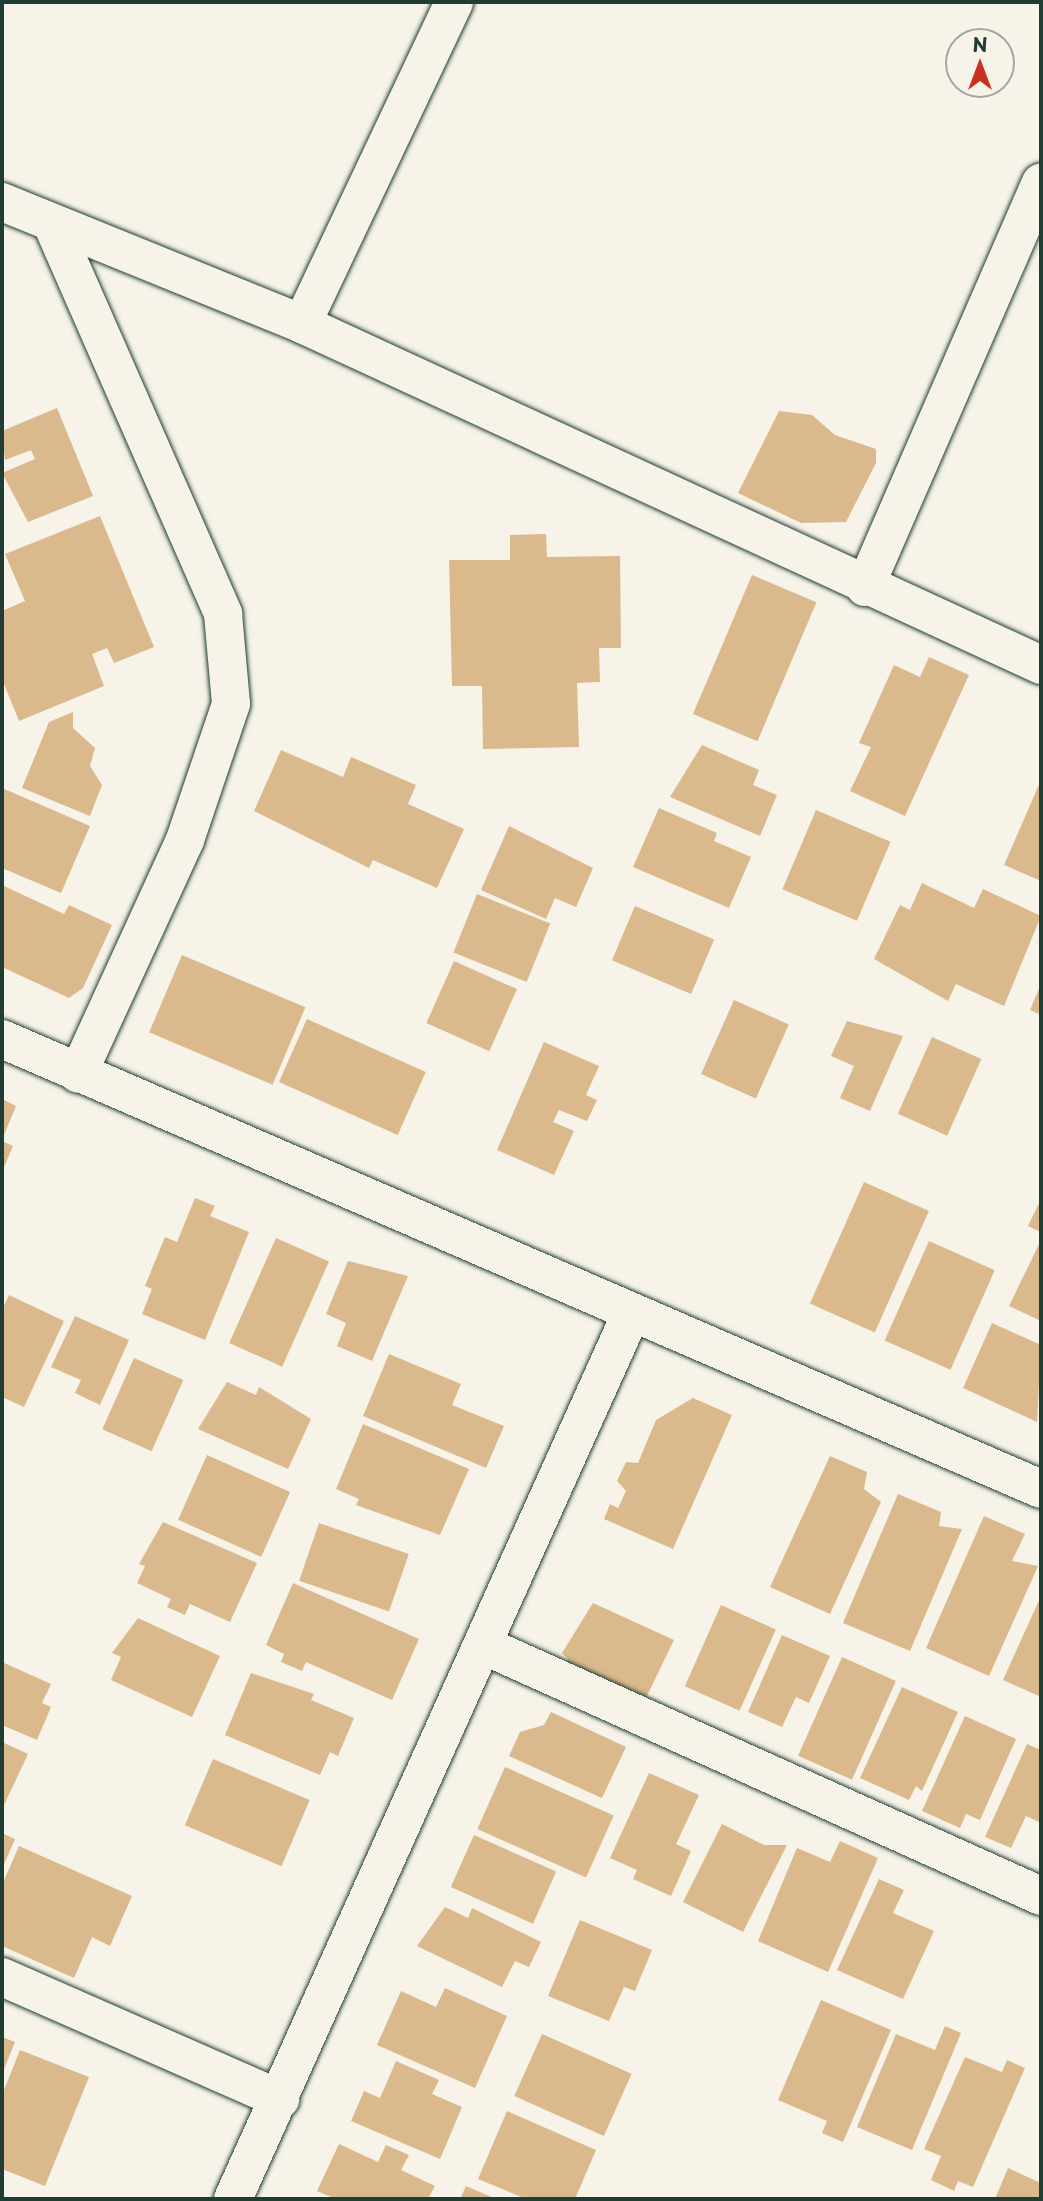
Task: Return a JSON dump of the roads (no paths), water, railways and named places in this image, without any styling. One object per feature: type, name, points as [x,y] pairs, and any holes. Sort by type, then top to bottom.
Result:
[{"type":"street","points":[[302,324],[454,2]]},
{"type":"street","points":[[865,587],[1041,183]]},
{"type":"street","points":[[2,202],[53,226],[302,324],[865,587],[1041,665]]},
{"type":"street","points":[[53,226],[223,614],[231,704],[185,840],[78,1074]]},
{"type":"street","points":[[2,1039],[631,1314],[1041,1489]]},
{"type":"street","points":[[233,2199],[631,1314]]},
{"type":"street","points":[[483,1644],[1041,1896]]},
{"type":"street","points":[[2,1977],[280,2099]]}]
